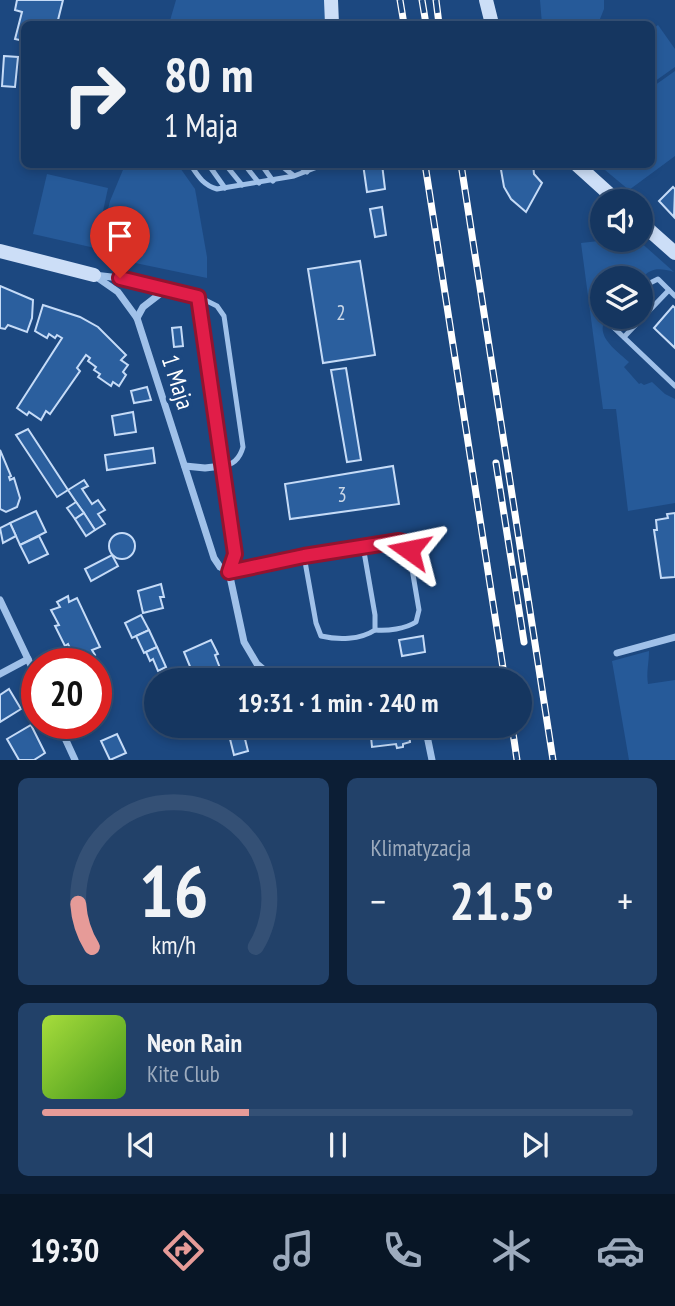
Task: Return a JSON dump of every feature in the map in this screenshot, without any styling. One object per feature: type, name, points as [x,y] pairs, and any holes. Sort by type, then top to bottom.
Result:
[{"type":"street","points":[[331,0],[332,21]]},
{"type":"street","points":[[486,0],[491,21]]},
{"type":"street","points":[[580,168],[604,189]]},
{"type":"street","points":[[653,234],[675,253]]},
{"type":"street","points":[[0,251],[94,275],[120,278],[198,297]]},
{"type":"street","name":"1 Maja","points":[[94,275],[118,292],[137,318],[214,558],[229,572]]},
{"type":"street","points":[[137,318],[143,307],[164,290]]},
{"type":"street","name":"1 Maja","points":[[198,297],[227,466],[235,554],[229,572],[248,650],[262,668]]},
{"type":"street","points":[[185,467],[227,466]]},
{"type":"street","points":[[0,600],[23,648]]},
{"type":"street","points":[[617,653],[675,637]]},
{"type":"street","points":[[0,674],[21,663]]},
{"type":"street","points":[[427,738],[432,760]]},
{"type":"street","points":[[65,739],[75,760]]},
{"type":"lane","points":[[193,168],[209,186],[225,188],[273,181],[316,168]]},
{"type":"lane","points":[[211,168],[225,188]]},
{"type":"lane","points":[[228,168],[242,185]]},
{"type":"lane","points":[[247,168],[259,183]]},
{"type":"lane","points":[[264,168],[273,181]]},
{"type":"lane","points":[[284,168],[294,176]]},
{"type":"lane","points":[[302,168],[307,172]]},
{"type":"lane","points":[[653,282],[658,279],[675,296]]},
{"type":"lane","points":[[624,337],[669,290]]},
{"type":"lane","points":[[198,297],[217,306],[224,316],[243,447],[240,456],[227,466]]},
{"type":"lane","points":[[615,329],[675,386]]},
{"type":"lane","points":[[229,572],[304,556],[399,541],[408,545],[419,610],[416,622],[410,626],[375,630],[368,634],[335,640],[321,636],[316,623],[304,556]]},
{"type":"lane","points":[[363,546],[375,615],[375,630]]},
{"type":"shaded area","points":[[176,0],[328,0],[330,21],[170,21]]},
{"type":"shaded area","points":[[540,0],[604,0],[599,21],[542,21]]},
{"type":"shaded area","points":[[658,25],[675,49],[675,67],[655,81],[655,27]]},
{"type":"shaded area","points":[[675,71],[675,156],[630,189],[603,168],[655,168],[655,85]]},
{"type":"shaded area","points":[[124,168],[180,168],[195,189],[207,257],[207,278],[97,255],[110,201]]},
{"type":"shaded area","points":[[47,174],[108,188],[95,248],[33,234]]},
{"type":"shaded area","points":[[590,242],[590,252],[652,252],[674,272],[653,271],[653,266],[590,266],[590,311],[581,243]]},
{"type":"shaded area","points":[[592,329],[603,329],[608,342],[629,362],[624,367],[639,384],[652,382],[675,399],[675,503],[628,511],[616,409],[603,409]]},
{"type":"shaded area","points":[[649,651],[648,684],[675,680],[675,760],[629,760],[612,661]]},
{"type":"building","points":[[17,0],[63,0],[58,21],[21,21],[21,40],[15,39],[22,12],[15,10]]},
{"type":"building","points":[[4,56],[18,57],[15,87],[2,86]]},
{"type":"building","points":[[364,168],[382,168],[385,189],[367,192]]},
{"type":"building","points":[[501,168],[533,168],[534,174],[542,183],[526,212],[511,199],[504,187]]},
{"type":"building","points":[[673,187],[675,189],[674,217],[659,201]]},
{"type":"building","points":[[382,207],[386,235],[375,237],[370,209]]},
{"type":"building","points":[[360,261],[375,355],[323,363],[308,269]]},
{"type":"building","points":[[0,286],[33,300],[32,318],[27,332],[8,325],[5,329],[0,328]]},
{"type":"building","points":[[43,305],[80,317],[98,327],[126,355],[121,360],[128,365],[123,372],[126,375],[119,386],[113,382],[111,386],[98,377],[100,374],[94,370],[96,367],[88,361],[90,358],[86,355],[77,368],[80,371],[50,414],[46,411],[41,420],[17,408],[62,338],[49,334],[47,338],[35,331]]},
{"type":"building","points":[[673,306],[675,308],[675,348],[654,328]]},
{"type":"building","points":[[181,327],[183,346],[174,347],[172,328]]},
{"type":"building","points":[[346,368],[361,460],[347,462],[331,370]]},
{"type":"building","points":[[147,387],[151,400],[134,403],[131,391]]},
{"type":"building","points":[[133,412],[136,432],[115,435],[112,416]]},
{"type":"building","points":[[28,429],[68,490],[57,497],[16,435]]},
{"type":"building","points":[[153,448],[155,463],[107,470],[105,455]]},
{"type":"building","points":[[0,450],[11,476],[10,480],[14,478],[20,498],[17,507],[6,512],[0,509]]},
{"type":"building","points":[[393,466],[399,504],[290,519],[285,484]]},
{"type":"building","points":[[84,480],[88,486],[82,489],[92,504],[98,500],[105,510],[98,514],[105,524],[95,530],[68,490]]},
{"type":"building","points":[[76,502],[84,513],[75,519],[67,508]]},
{"type":"building","points":[[36,511],[46,532],[20,545],[10,523]]},
{"type":"building","points":[[84,513],[95,530],[86,536],[75,519]]},
{"type":"building","points":[[675,513],[675,577],[661,578],[654,530],[657,530],[656,520],[668,518],[667,514]]},
{"type":"building","points":[[10,523],[16,536],[3,543],[0,528]]},
{"type":"building","points":[[122,533],[131,537],[135,546],[131,555],[122,559],[113,555],[109,546],[113,537]]},
{"type":"building","points":[[39,536],[48,554],[29,563],[20,545]]},
{"type":"building","points":[[112,555],[118,566],[91,581],[85,569]]},
{"type":"building","points":[[161,584],[163,608],[143,613],[138,591]]},
{"type":"building","points":[[68,596],[69,602],[77,598],[100,647],[65,646],[51,610],[60,607],[57,602]]},
{"type":"building","points":[[141,615],[149,630],[132,638],[125,623]]},
{"type":"building","points":[[149,630],[157,647],[144,653],[136,636]]},
{"type":"building","points":[[423,636],[425,652],[402,656],[399,640]]},
{"type":"building","points":[[211,640],[218,654],[215,655],[220,668],[191,668],[184,652]]},
{"type":"building","points":[[157,647],[166,667],[157,668],[146,652]]},
{"type":"building","points":[[9,689],[21,709],[0,722],[0,695]]},
{"type":"building","points":[[21,731],[21,739],[38,739],[45,753],[34,760],[19,760],[7,739]]},
{"type":"building","points":[[117,734],[126,753],[110,760],[101,741],[112,739]]},
{"type":"building","points":[[245,738],[248,751],[234,755],[230,739]]},
{"type":"building","points":[[371,738],[410,738],[410,742],[403,744],[403,747],[397,748],[396,744],[372,747]]},
{"type":"railway","points":[[400,0],[404,21]]},
{"type":"railway","points":[[422,0],[426,21]]},
{"type":"railway","points":[[436,0],[439,21]]},
{"type":"railway","points":[[426,168],[503,668]]},
{"type":"railway","points":[[462,168],[553,760]]},
{"type":"railway","points":[[496,463],[524,642]]},
{"type":"railway","points":[[514,738],[517,760]]},
{"type":"route","points":[[120,278],[198,297],[235,554],[229,572],[304,556],[399,541],[408,545],[409,550]]}]
